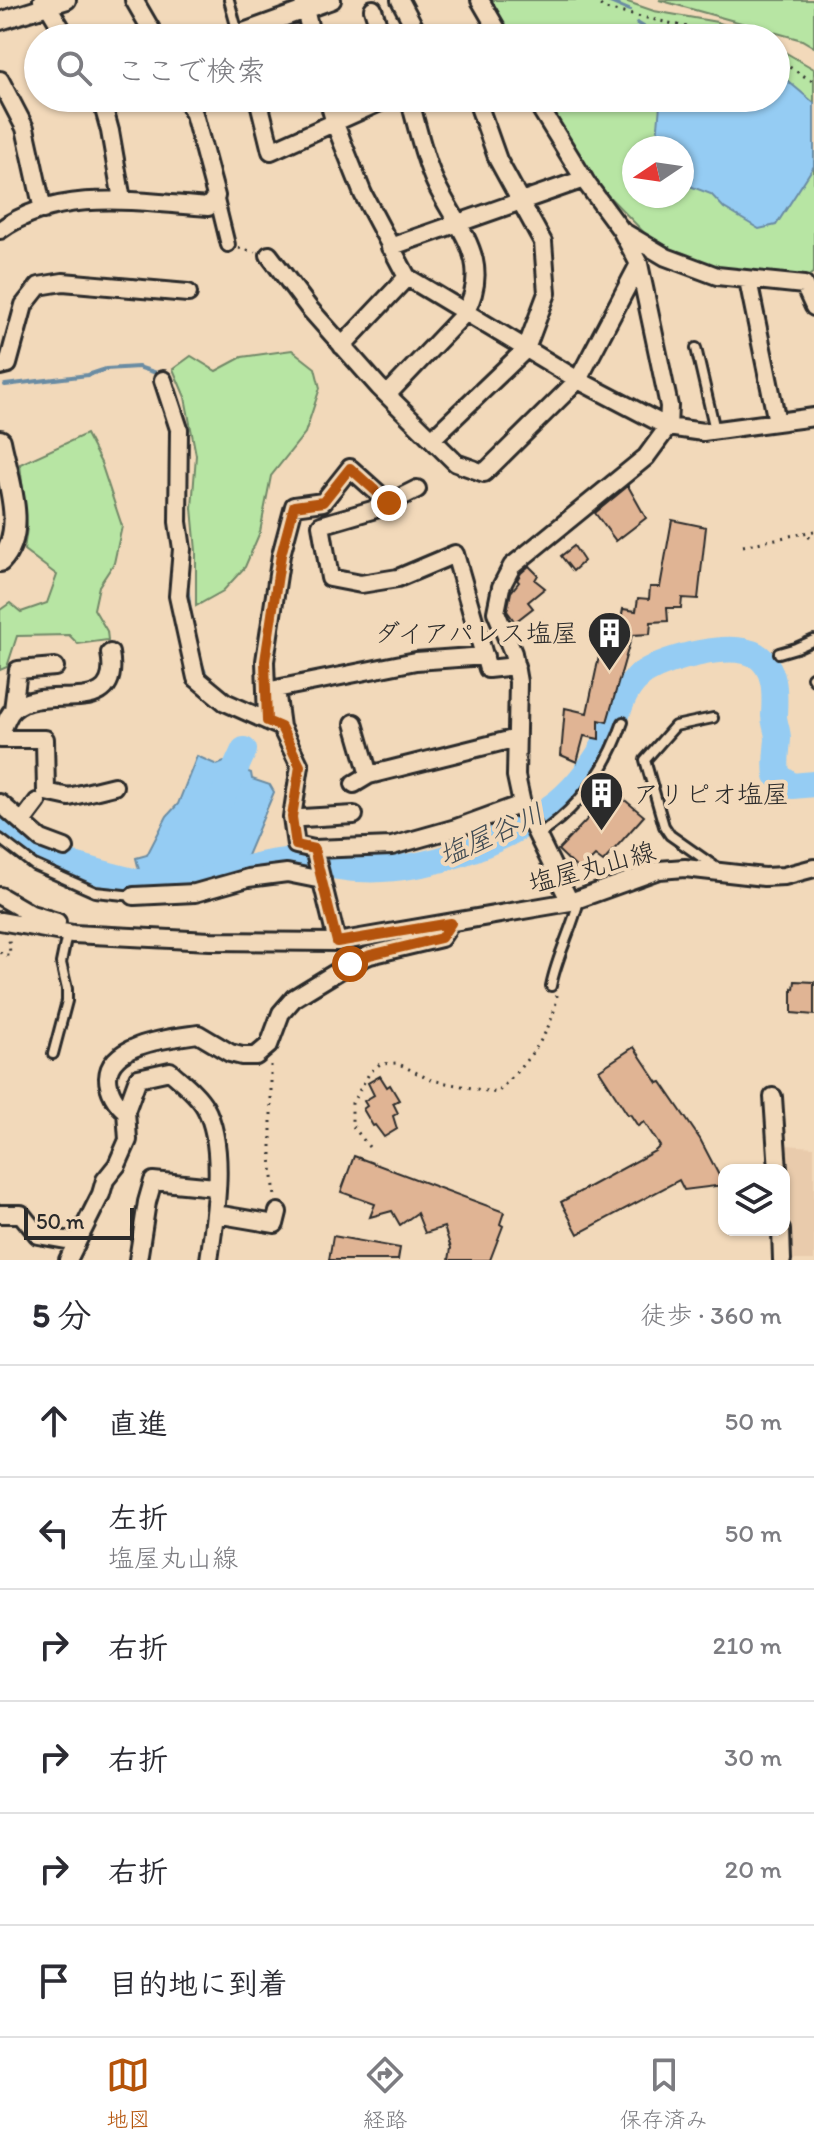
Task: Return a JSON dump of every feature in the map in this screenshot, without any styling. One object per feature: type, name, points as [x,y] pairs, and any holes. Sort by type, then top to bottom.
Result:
[{"type":"street","points":[[134,0],[148,24]]},
{"type":"street","points":[[260,24],[304,5],[332,0]]},
{"type":"street","points":[[400,0],[413,24]]},
{"type":"street","points":[[480,0],[492,24]]},
{"type":"street","points":[[0,21],[53,2],[62,24]]},
{"type":"street","points":[[373,9],[378,24]]},
{"type":"street","points":[[0,80],[25,128],[43,210]]},
{"type":"street","points":[[105,112],[122,200]]},
{"type":"street","points":[[193,112],[228,245]]},
{"type":"street","points":[[260,112],[268,158],[360,112]]},
{"type":"street","points":[[332,112],[363,194],[407,277],[578,380],[668,427],[703,432],[814,417]]},
{"type":"street","points":[[387,395],[465,313],[473,299],[477,277],[474,259],[434,180],[413,112]]},
{"type":"street","points":[[432,439],[526,349],[547,293],[543,242],[498,160],[481,112]]},
{"type":"street","points":[[543,112],[584,179],[621,230],[639,264],[669,406],[668,427],[646,457],[512,566],[501,587],[496,612],[516,666],[516,776],[522,804],[536,837],[574,901]]},
{"type":"street","points":[[390,247],[584,179]]},
{"type":"street","points":[[0,230],[62,203],[122,200],[208,207],[216,196]]},
{"type":"street","points":[[621,230],[666,257],[717,276],[804,285],[814,307]]},
{"type":"street","points":[[269,255],[342,346],[387,395],[456,463],[484,473],[578,380],[639,264]]},
{"type":"street","points":[[342,346],[407,277]]},
{"type":"street","points":[[748,280],[777,422]]},
{"type":"street","points":[[0,366],[8,364],[24,305],[39,286],[63,282],[188,293]]},
{"type":"street","points":[[163,380],[179,429],[178,522],[182,549],[178,596],[196,678],[225,702],[274,724]]},
{"type":"street","points":[[0,441],[15,520],[11,544],[0,561]]},
{"type":"street","points":[[296,845],[292,817],[300,766],[274,724],[265,661],[281,555],[294,506],[323,502],[350,468],[389,503]]},
{"type":"street","points":[[417,489],[389,503],[321,525],[330,578],[361,584],[398,578],[455,554],[488,669],[516,666]]},
{"type":"street","points":[[13,710],[33,699],[93,696],[107,684],[113,670],[110,653]]},
{"type":"street","points":[[274,724],[276,689],[416,661],[485,656]]},
{"type":"street","points":[[55,667],[18,670],[13,710],[0,738],[45,739],[46,792],[69,797],[114,786]]},
{"type":"street","points":[[354,723],[361,780],[517,738]]},
{"type":"street","points":[[296,845],[305,831],[302,818],[304,800]]},
{"type":"street","points":[[22,822],[37,802]]},
{"type":"street","points":[[0,803],[41,839],[65,848]]},
{"type":"street","points":[[296,845],[315,855],[392,846],[456,828],[522,804]]},
{"type":"street","points":[[302,818],[354,815]]},
{"type":"street","points":[[315,855],[337,942]]},
{"type":"street","name":"塩屋丸山線","points":[[4,928],[210,941],[337,942],[574,901],[659,870],[685,868],[764,877],[784,876],[814,868]]},
{"type":"street","points":[[134,896],[195,893],[248,878],[287,873],[322,880]]},
{"type":"street","points":[[0,896],[31,914],[68,926],[70,933]]},
{"type":"street","points":[[126,1111],[118,1105],[108,1083],[109,1071],[120,1055],[138,1046],[198,1034],[230,1053],[256,1056],[269,1045],[281,1013],[294,998],[370,955],[441,938],[451,923]]},
{"type":"street","points":[[68,1260],[105,1180],[117,1165],[128,1140],[126,1111],[138,1078],[170,1071],[204,1105],[214,1128],[216,1214],[209,1260]]},
{"type":"street","points":[[773,1097],[778,1164]]},
{"type":"street","points":[[138,1260],[153,1181],[215,1187]]},
{"type":"street","points":[[216,1214],[275,1224],[278,1212]]},
{"type":"street","points":[[0,1214],[21,1214],[38,1235],[77,1242]]},
{"type":"street","points":[[781,1236],[782,1260]]},
{"type":"lane","points":[[229,0],[231,24]]},
{"type":"lane","points":[[696,348],[715,430]]},
{"type":"lane","points":[[779,653],[814,640]]},
{"type":"lane","points":[[713,718],[675,726],[645,760],[664,826],[670,835],[724,873]]},
{"type":"lane","points":[[536,837],[570,812],[615,745],[623,722]]},
{"type":"lane","points":[[0,839],[34,865],[95,892],[134,896]]},
{"type":"lane","points":[[551,986],[564,937],[574,920],[574,901]]},
{"type":"lane","points":[[53,1054],[67,1001],[61,963],[70,933]]},
{"type":"path","points":[[594,0],[605,9],[674,24]]},
{"type":"path","points":[[790,67],[814,82]]},
{"type":"path","points":[[228,245],[269,255]]},
{"type":"path","points":[[743,546],[814,531]]},
{"type":"path","points":[[804,533],[814,541]]},
{"type":"path","points":[[0,952],[10,955],[11,944],[4,928]]},
{"type":"path","points":[[369,1147],[352,1125],[350,1115],[352,1103],[370,1072],[380,1064],[397,1063],[431,1080],[497,1093],[544,1038],[555,1013],[557,994],[551,986]]},
{"type":"path","points":[[272,1070],[271,1157],[278,1212]]},
{"type":"shaded area","points":[[785,1145],[814,1147],[814,1260],[793,1260],[790,1164],[786,1164]]},
{"type":"green space","points":[[488,0],[622,0],[654,11],[722,24],[502,24]]},
{"type":"green space","points":[[659,0],[814,0],[814,47],[790,37],[790,24],[745,24]]},
{"type":"green space","points":[[790,55],[814,69],[814,272],[806,278],[744,275],[691,262],[658,247],[592,179],[553,112],[790,112]]},
{"type":"green space","points":[[292,350],[315,368],[320,388],[305,433],[271,476],[260,532],[245,567],[223,591],[196,606],[192,508],[196,455],[185,397],[173,369],[191,356],[216,371],[242,357]]},
{"type":"green space","points":[[86,434],[101,463],[122,526],[114,563],[99,586],[94,609],[107,631],[108,640],[78,644],[69,635],[17,636],[7,667],[0,670],[0,610],[10,603],[21,612],[47,603],[57,575],[24,550],[27,528],[20,464]]},
{"type":"water","points":[[790,83],[814,103],[814,166],[776,225],[759,229],[724,208],[711,194],[694,188],[694,136],[657,136],[659,112],[790,112]]},
{"type":"water","points":[[197,756],[217,765],[224,762],[251,773],[252,779],[270,785],[274,792],[246,858],[177,877],[140,874],[136,858],[147,855],[167,816],[178,804]]},
{"type":"building","points":[[628,486],[646,518],[616,541],[595,513]]},
{"type":"building","name":"ダイアパレス塩屋","points":[[672,520],[706,527],[698,599],[682,598],[681,608],[667,608],[668,621],[651,622],[650,634],[632,635],[607,722],[599,720],[599,739],[584,736],[577,762],[561,755],[565,708],[587,713],[605,628],[619,630],[623,609],[636,611],[638,598],[649,599],[650,587],[660,587]]},
{"type":"building","points":[[574,546],[584,561],[573,571],[561,556]]},
{"type":"building","points":[[529,566],[538,575],[535,580],[545,588],[528,602],[533,608],[515,622],[507,611],[511,592],[519,582],[521,573]]},
{"type":"building","name":"アリピオ塩屋","points":[[614,791],[644,816],[603,862],[595,856],[580,871],[558,850]]},
{"type":"building","points":[[795,981],[814,982],[814,1015],[792,1013]]},
{"type":"building","points":[[634,1047],[700,1139],[718,1174],[718,1186],[684,1190],[679,1180],[578,1234],[561,1202],[660,1146],[644,1122],[638,1126],[628,1115],[599,1070]]},
{"type":"building","points":[[380,1076],[399,1100],[393,1103],[398,1113],[393,1116],[397,1129],[384,1137],[363,1109],[367,1106],[364,1101],[374,1095],[368,1083]]},
{"type":"building","points":[[354,1156],[504,1212],[500,1224],[503,1226],[490,1260],[449,1260],[451,1248],[444,1227],[425,1233],[417,1213],[400,1225],[392,1211],[370,1217],[375,1204],[341,1192]]},
{"type":"building","points":[[333,1236],[400,1248],[398,1260],[329,1260]]},
{"type":"waterway","points":[[605,0],[629,10]]},
{"type":"waterway","points":[[5,385],[88,375],[106,369],[138,367],[163,375]]},
{"type":"waterway","points":[[186,441],[186,473]]},
{"type":"waterway","points":[[187,585],[191,620]]},
{"type":"waterway","name":"塩屋谷川","points":[[0,825],[45,855],[147,884],[186,884],[286,861],[383,869],[434,861],[483,845],[529,822],[558,802],[594,762],[630,687],[645,672],[669,661],[700,653],[731,650],[756,655],[771,674],[778,739],[777,775],[792,786],[814,784]]},
{"type":"waterway","points":[[200,660],[207,678]]},
{"type":"waterway","points":[[222,798],[244,750]]},
{"type":"place","name":"ダイアパレス塩屋","points":[[609,672]]},
{"type":"place","name":"アリピオ塩屋","points":[[602,833]]},
{"type":"route","points":[[350,964],[370,955],[441,938],[451,923],[337,942],[314,849],[296,845],[292,817],[300,766],[281,727],[267,721],[265,661],[281,555],[294,506],[323,502],[350,468],[389,503]]}]
